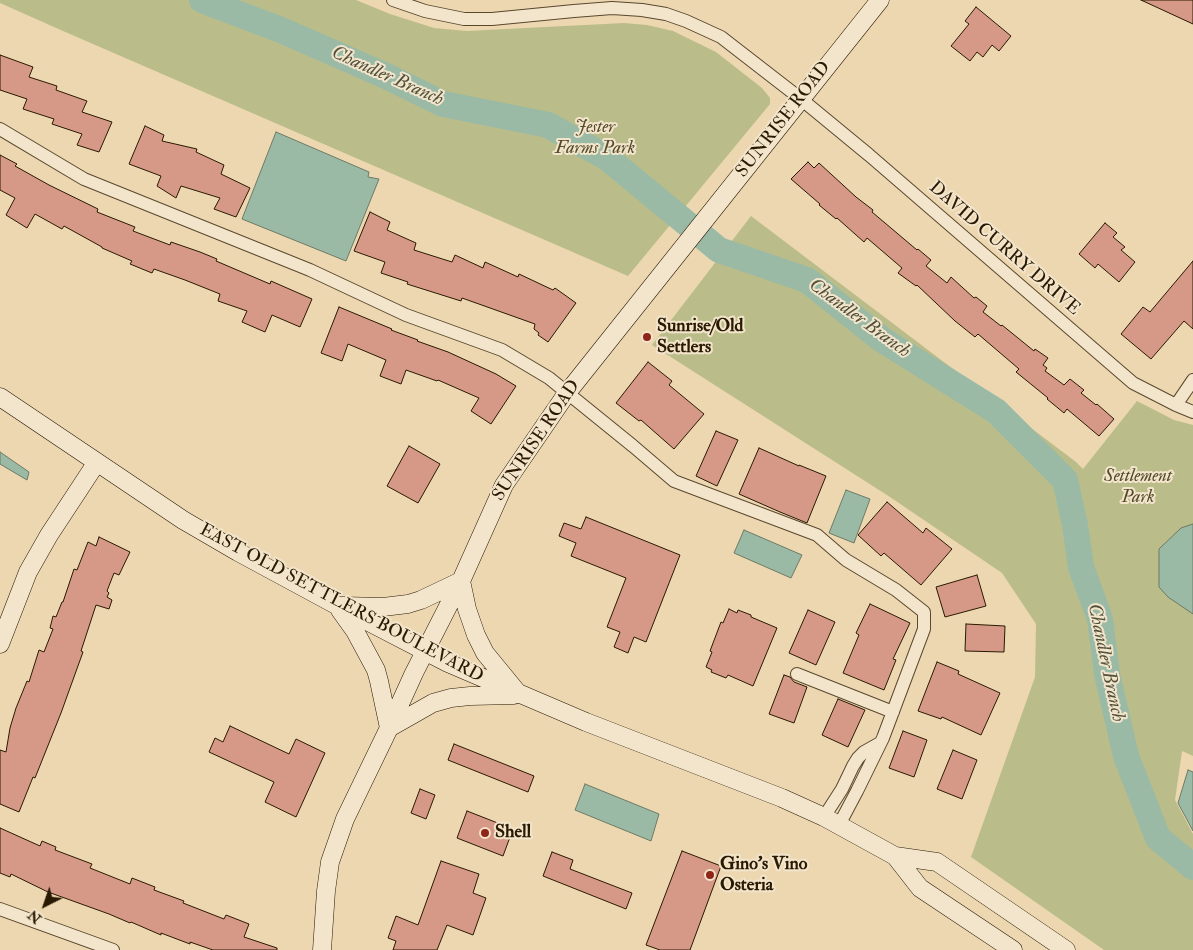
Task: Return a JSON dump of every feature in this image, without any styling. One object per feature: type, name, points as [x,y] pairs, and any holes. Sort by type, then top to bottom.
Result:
[{"type":"main road","name":"SUNRISE ROAD","points":[[322,950],[330,862],[345,819],[390,728],[414,673],[461,581],[504,485],[566,393],[880,0]]},
{"type":"main road","name":"EAST OLD SETTLERS BOULEVARD","points":[[0,397],[183,520],[338,606],[448,663],[519,695],[782,798],[832,821],[895,856],[937,862],[1066,950]]},
{"type":"main road","points":[[0,644],[28,572],[97,462]]},
{"type":"main road","points":[[338,606],[408,604],[421,600],[461,581],[467,609],[476,635],[485,653],[519,695]]},
{"type":"main road","points":[[338,606],[355,631],[376,670],[390,728],[433,703],[451,698],[519,695]]},
{"type":"main road","name":"EAST OLD SETTLERS BOULEVARD","points":[[895,856],[920,888],[1013,950]]},
{"type":"street","name":"DAVID CURRY DRIVE","points":[[393,0],[425,11],[464,19],[492,19],[612,8],[642,10],[666,14],[721,37],[801,98],[1133,383],[1193,412]]},
{"type":"street","points":[[0,129],[84,179],[310,270],[406,315],[502,350],[549,378],[674,481],[817,535],[846,560],[896,590],[924,612],[924,628],[882,740],[857,791],[832,821]]},
{"type":"street","points":[[1176,405],[1193,380]]},
{"type":"street","points":[[797,674],[893,712]]},
{"type":"street","points":[[0,910],[112,950]]},
{"type":"green space","name":"Jester Farms Park","points":[[0,0],[356,0],[390,14],[434,28],[467,31],[624,23],[647,25],[673,31],[716,52],[762,88],[770,98],[770,104],[628,276],[63,31],[0,3]]},
{"type":"green space","name":"Settlement Park","points":[[751,216],[1083,469],[1137,401],[1174,420],[1193,425],[1193,756],[1182,751],[1175,800],[1193,834],[1193,950],[1104,950],[971,857],[1035,677],[1036,624],[1002,573],[890,497],[652,345]]},
{"type":"shaded area","points":[[276,132],[369,172],[368,177],[379,179],[346,261],[242,219]]},
{"type":"shaded area","points":[[0,452],[29,472],[27,480],[0,464]]},
{"type":"shaded area","points":[[846,490],[870,499],[854,543],[829,533]]},
{"type":"shaded area","points":[[1193,524],[1193,614],[1168,597],[1159,587],[1159,549],[1181,528]]},
{"type":"shaded area","points":[[744,530],[802,555],[791,578],[734,553]]},
{"type":"shaded area","points":[[1188,770],[1193,772],[1193,831],[1178,803]]},
{"type":"shaded area","points":[[585,784],[659,814],[651,841],[575,810]]},
{"type":"building","points":[[1141,0],[1193,0],[1193,24]]},
{"type":"building","points":[[976,7],[1011,36],[999,51],[992,45],[983,57],[977,52],[970,61],[951,46],[969,24],[965,21]]},
{"type":"building","points":[[0,55],[33,67],[29,77],[57,86],[56,90],[87,101],[82,112],[112,122],[99,152],[77,145],[82,134],[52,124],[54,119],[23,109],[27,99],[0,90]]},
{"type":"building","points":[[145,126],[164,135],[162,141],[197,149],[196,152],[224,165],[221,174],[250,188],[236,217],[214,209],[220,198],[181,186],[176,198],[157,186],[161,176],[129,164]]},
{"type":"building","points":[[0,155],[17,164],[15,166],[49,185],[98,209],[97,212],[135,227],[133,231],[170,245],[171,242],[200,252],[217,259],[216,261],[270,284],[271,281],[312,299],[300,327],[272,315],[265,332],[242,322],[247,311],[218,301],[220,294],[154,269],[152,273],[130,264],[132,261],[102,248],[64,226],[62,229],[35,214],[27,228],[6,215],[15,198],[0,190]]},
{"type":"building","points":[[808,162],[814,168],[819,163],[873,210],[872,212],[931,260],[926,266],[947,283],[951,277],[974,298],[976,297],[987,306],[983,312],[1034,351],[1035,349],[1048,358],[1043,365],[1047,368],[1045,371],[1064,385],[1070,379],[1084,390],[1081,393],[1114,419],[1099,436],[1067,409],[1064,413],[1047,399],[1016,372],[1019,369],[978,334],[975,337],[917,285],[898,273],[902,268],[867,238],[864,242],[791,179]]},
{"type":"building","points":[[370,212],[390,222],[387,230],[416,243],[414,250],[452,262],[455,255],[483,268],[485,262],[518,277],[519,274],[553,290],[555,288],[576,303],[548,342],[538,335],[539,333],[534,329],[535,324],[462,298],[461,301],[407,284],[408,282],[381,273],[385,262],[354,251]]},
{"type":"building","points":[[1105,223],[1117,233],[1113,237],[1125,247],[1121,250],[1135,262],[1119,282],[1098,264],[1095,268],[1079,254]]},
{"type":"building","points":[[1193,261],[1193,329],[1184,321],[1151,359],[1121,334],[1143,307],[1150,312]]},
{"type":"building","points":[[339,307],[417,341],[448,352],[496,374],[516,386],[491,424],[471,411],[479,398],[438,380],[406,370],[401,384],[380,376],[386,360],[348,344],[342,361],[321,353]]},
{"type":"building","points":[[648,362],[672,381],[669,385],[704,414],[674,449],[641,420],[639,421],[616,403]]},
{"type":"building","points":[[716,431],[738,440],[717,486],[696,476]]},
{"type":"building","points":[[409,446],[440,464],[418,503],[387,486]]},
{"type":"building","points":[[759,448],[826,476],[807,523],[739,494]]},
{"type":"building","points":[[887,502],[923,533],[926,528],[952,549],[921,585],[884,553],[881,556],[858,535]]},
{"type":"building","points":[[586,517],[680,555],[646,642],[634,637],[628,653],[614,647],[620,632],[607,627],[626,578],[571,556],[576,543],[559,536],[564,523],[581,529]]},
{"type":"building","points":[[99,537],[130,552],[119,575],[114,573],[107,591],[109,593],[107,597],[112,600],[109,609],[96,605],[81,651],[83,652],[61,713],[19,812],[0,804],[0,750],[6,752],[16,708],[27,681],[29,682],[39,650],[44,652],[53,629],[50,628],[53,616],[56,617],[63,602],[74,569],[77,570],[88,542],[96,546]]},
{"type":"building","points":[[977,575],[986,606],[945,617],[936,587]]},
{"type":"building","points":[[870,604],[910,623],[893,659],[896,660],[884,690],[843,673],[859,635],[856,633]]},
{"type":"building","points":[[729,609],[737,613],[738,610],[751,615],[751,617],[777,628],[753,686],[728,675],[726,678],[711,672],[712,670],[706,667],[721,622],[723,623]]},
{"type":"building","points":[[808,610],[835,622],[816,665],[789,653]]},
{"type":"building","points":[[966,624],[1005,626],[1004,652],[965,651]]},
{"type":"building","points":[[937,662],[959,671],[958,674],[1000,693],[981,735],[942,717],[941,719],[918,711]]},
{"type":"building","points":[[784,675],[790,677],[794,682],[807,687],[794,723],[769,714]]},
{"type":"building","points":[[838,699],[865,710],[848,747],[822,735]]},
{"type":"building","points":[[230,726],[289,754],[296,739],[325,753],[296,817],[265,802],[274,782],[209,752],[215,738],[223,742]]},
{"type":"building","points":[[903,731],[927,740],[914,777],[889,768]]},
{"type":"building","points":[[454,744],[534,776],[528,792],[448,760]]},
{"type":"building","points":[[953,750],[977,760],[962,799],[937,789]]},
{"type":"building","points":[[420,789],[435,795],[426,819],[411,813]]},
{"type":"building","name":"Shell","points":[[467,811],[513,829],[503,856],[457,838]]},
{"type":"building","points":[[0,828],[40,846],[42,841],[56,847],[55,850],[92,864],[90,868],[130,884],[132,878],[155,887],[154,890],[184,901],[183,903],[224,919],[226,915],[249,924],[244,937],[277,948],[277,950],[213,950],[190,942],[190,944],[161,933],[161,935],[48,892],[11,874],[10,877],[0,873]]},
{"type":"building","points":[[682,851],[721,866],[690,950],[660,950],[646,945]]},
{"type":"building","points":[[552,852],[573,860],[570,869],[632,893],[626,909],[543,876]]},
{"type":"building","points":[[441,861],[479,874],[473,893],[486,898],[473,935],[447,925],[437,950],[393,950],[396,941],[388,938],[396,916],[418,925]]},
{"type":"waterway","name":"Chandler Branch","points":[[202,0],[281,30],[386,76],[443,104],[548,125],[606,157],[719,250],[807,280],[881,339],[996,411],[1065,480],[1075,525],[1081,567],[1100,619],[1107,674],[1126,756],[1158,838],[1193,867]]},
{"type":"place","name":"Sunrise/Old Settlers","points":[[647,337]]},
{"type":"place","name":"Shell","points":[[485,833]]},
{"type":"place","name":"Gino's Vino Osteria","points":[[710,875]]}]
